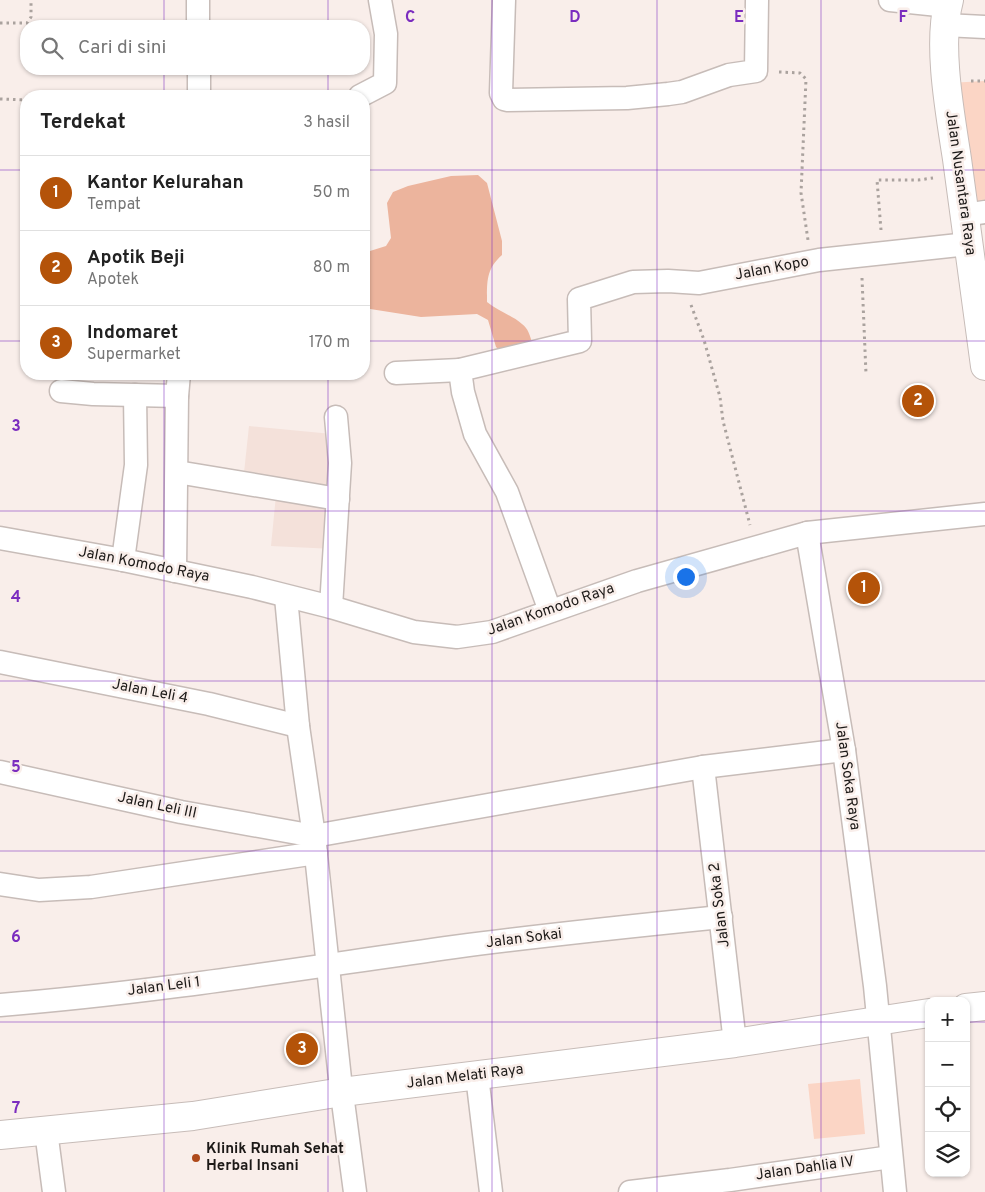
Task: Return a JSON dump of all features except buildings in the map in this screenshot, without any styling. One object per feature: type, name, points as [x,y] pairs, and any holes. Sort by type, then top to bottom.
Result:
[{"type":"street","points":[[198,0],[198,20]]},
{"type":"street","points":[[370,91],[385,84],[386,34],[380,0]]},
{"type":"street","points":[[504,0],[501,93],[504,99],[627,98],[668,94],[682,92],[729,75],[756,71],[757,0]]},
{"type":"street","points":[[890,0],[947,10],[985,27]]},
{"type":"street","name":"Jalan Nusantara Raya","points":[[947,10],[945,55],[949,98],[959,175],[975,214],[968,244],[985,366]]},
{"type":"street","points":[[199,75],[199,90]]},
{"type":"street","name":"Jalan Kopo","points":[[460,370],[580,341],[579,300],[633,282],[699,282],[811,262],[968,244]]},
{"type":"street","points":[[396,373],[460,370],[463,392],[475,434],[507,492],[550,611]]},
{"type":"street","points":[[175,571],[178,380]]},
{"type":"street","points":[[61,391],[177,396]]},
{"type":"street","points":[[123,560],[136,465],[135,395]]},
{"type":"street","points":[[331,608],[340,462],[336,416]]},
{"type":"street","points":[[177,472],[338,499]]},
{"type":"street","name":"Jalan Komodo Raya","points":[[0,538],[123,560],[252,587],[414,632],[457,637],[492,632],[637,581],[807,533],[985,514]]},
{"type":"street","name":"Jalan Soka Raya","points":[[807,533],[844,750],[878,1020],[895,1192]]},
{"type":"street","points":[[286,597],[298,726],[315,845],[355,1192]]},
{"type":"street","name":"Jalan Leli 4","points":[[0,662],[209,704],[298,726]]},
{"type":"street","points":[[0,884],[39,890],[91,887],[315,845],[703,766],[844,750]]},
{"type":"street","name":"Jalan Soka 2","points":[[703,766],[735,1043]]},
{"type":"street","name":"Jalan Leli III","points":[[0,772],[190,814],[315,845]]},
{"type":"street","name":"Jalan Sokai","points":[[328,966],[456,947],[721,917]]},
{"type":"street","name":"Jalan Leli 1","points":[[0,1005],[52,1001],[328,966]]},
{"type":"street","points":[[970,1008],[985,1006]]},
{"type":"street","name":"Jalan Melati Raya","points":[[0,1135],[46,1132],[193,1116],[342,1092],[735,1043],[925,1014]]},
{"type":"street","points":[[477,1076],[491,1192]]},
{"type":"street","points":[[46,1132],[54,1192]]},
{"type":"street","name":"Jalan Dahlia IV","points":[[630,1192],[740,1179],[891,1157]]},
{"type":"path","points":[[29,20],[31,17],[31,0]]},
{"type":"path","points":[[0,23],[20,22]]},
{"type":"path","points":[[756,71],[800,73],[806,80],[801,193],[811,262]]},
{"type":"path","points":[[0,99],[20,100]]},
{"type":"path","points":[[883,253],[877,180],[918,180],[959,175]]},
{"type":"path","points":[[860,256],[866,374]]},
{"type":"path","points":[[682,282],[704,340],[720,397],[723,421],[744,498]]},
{"type":"shaded area","points":[[985,81],[985,212],[964,215],[948,83]]},
{"type":"shaded area","points":[[478,175],[487,183],[502,241],[502,255],[493,265],[488,276],[487,302],[524,326],[532,342],[502,352],[496,347],[488,320],[477,314],[421,317],[370,309],[370,251],[386,246],[391,238],[387,203],[393,192],[408,186],[451,176]]},
{"type":"shaded area","points":[[249,426],[332,434],[334,549],[271,546],[277,485],[243,482]]},
{"type":"shaded area","points":[[860,1079],[865,1134],[814,1139],[808,1084]]},
{"type":"place","name":"Apotik Beji","points":[[918,401]]},
{"type":"place","name":"Kantor Kelurahan","points":[[864,588]]},
{"type":"place","name":"Indomaret","points":[[302,1049]]},
{"type":"place","name":"Klinik Rumah Sehat Herbal Insani","points":[[196,1158]]}]
